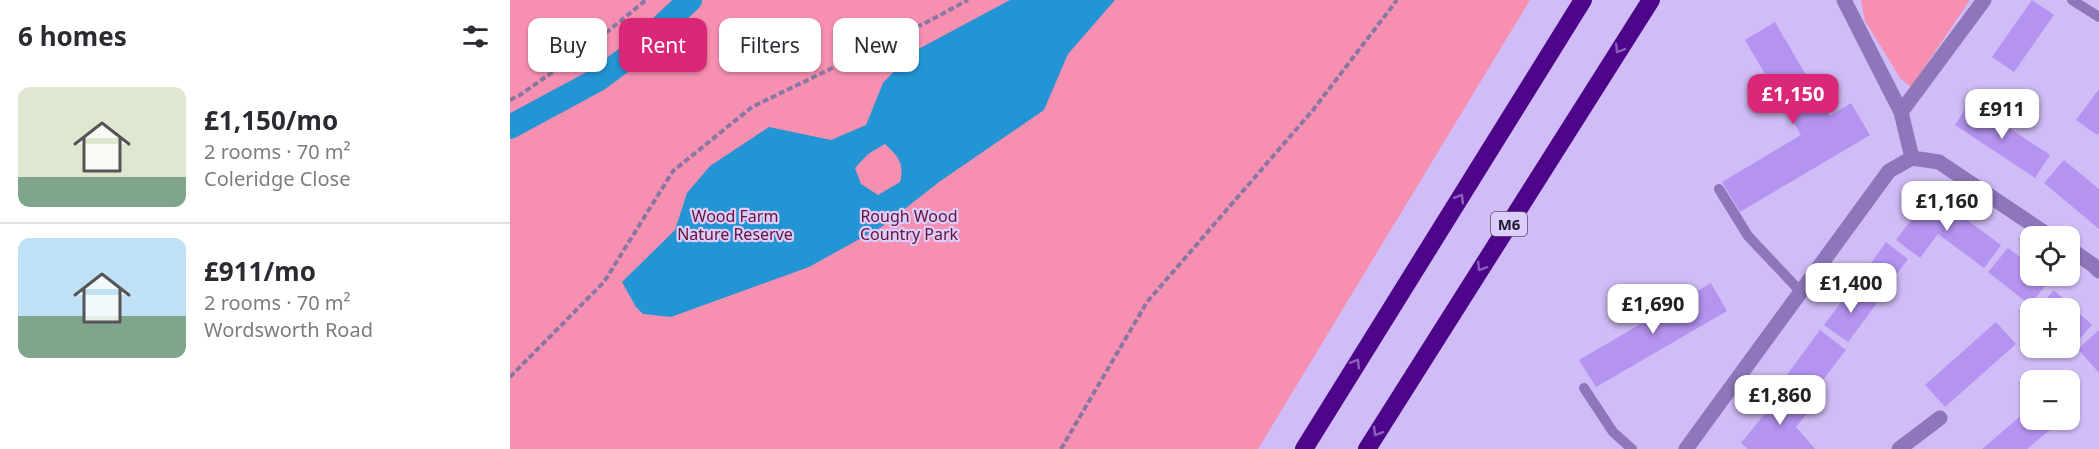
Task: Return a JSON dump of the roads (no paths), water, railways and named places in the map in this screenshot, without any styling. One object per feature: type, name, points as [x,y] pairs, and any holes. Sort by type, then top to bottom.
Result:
[{"type":"highway","points":[[1304,449],[1583,0]]},
{"type":"highway","name":"M6","points":[[1367,449],[1651,0]]},
{"type":"street","points":[[1844,0],[1901,112],[1912,158]]},
{"type":"street","points":[[1901,112],[1984,0]]},
{"type":"street","points":[[1686,449],[1889,171],[1912,158],[1939,162],[2035,226]]},
{"type":"street","points":[[2080,256],[2099,271]]},
{"type":"street","points":[[1899,449],[1940,418]]},
{"type":"lane","points":[[2072,0],[2099,17]]},
{"type":"lane","points":[[1719,189],[1748,236],[1801,292]]},
{"type":"lane","points":[[1584,388],[1613,432],[1632,449]]},
{"type":"water","points":[[1010,0],[1115,0],[1068,54],[1044,110],[939,182],[883,226],[809,267],[671,317],[643,314],[636,307],[622,282],[675,230],[687,193],[710,166],[769,127],[831,140],[866,125],[883,83],[894,72],[919,72],[919,49]],"holes":[[[885,144],[897,157],[902,170],[900,182],[878,195],[861,184],[855,168],[868,154]]]},
{"type":"waterway","points":[[510,127],[597,80],[631,55],[690,0]]},
{"type":"park label","name":"Wood Farm Nature Reserve","points":[[735,225]]},
{"type":"park label","name":"Rough Wood Country Park","points":[[909,225]]}]
